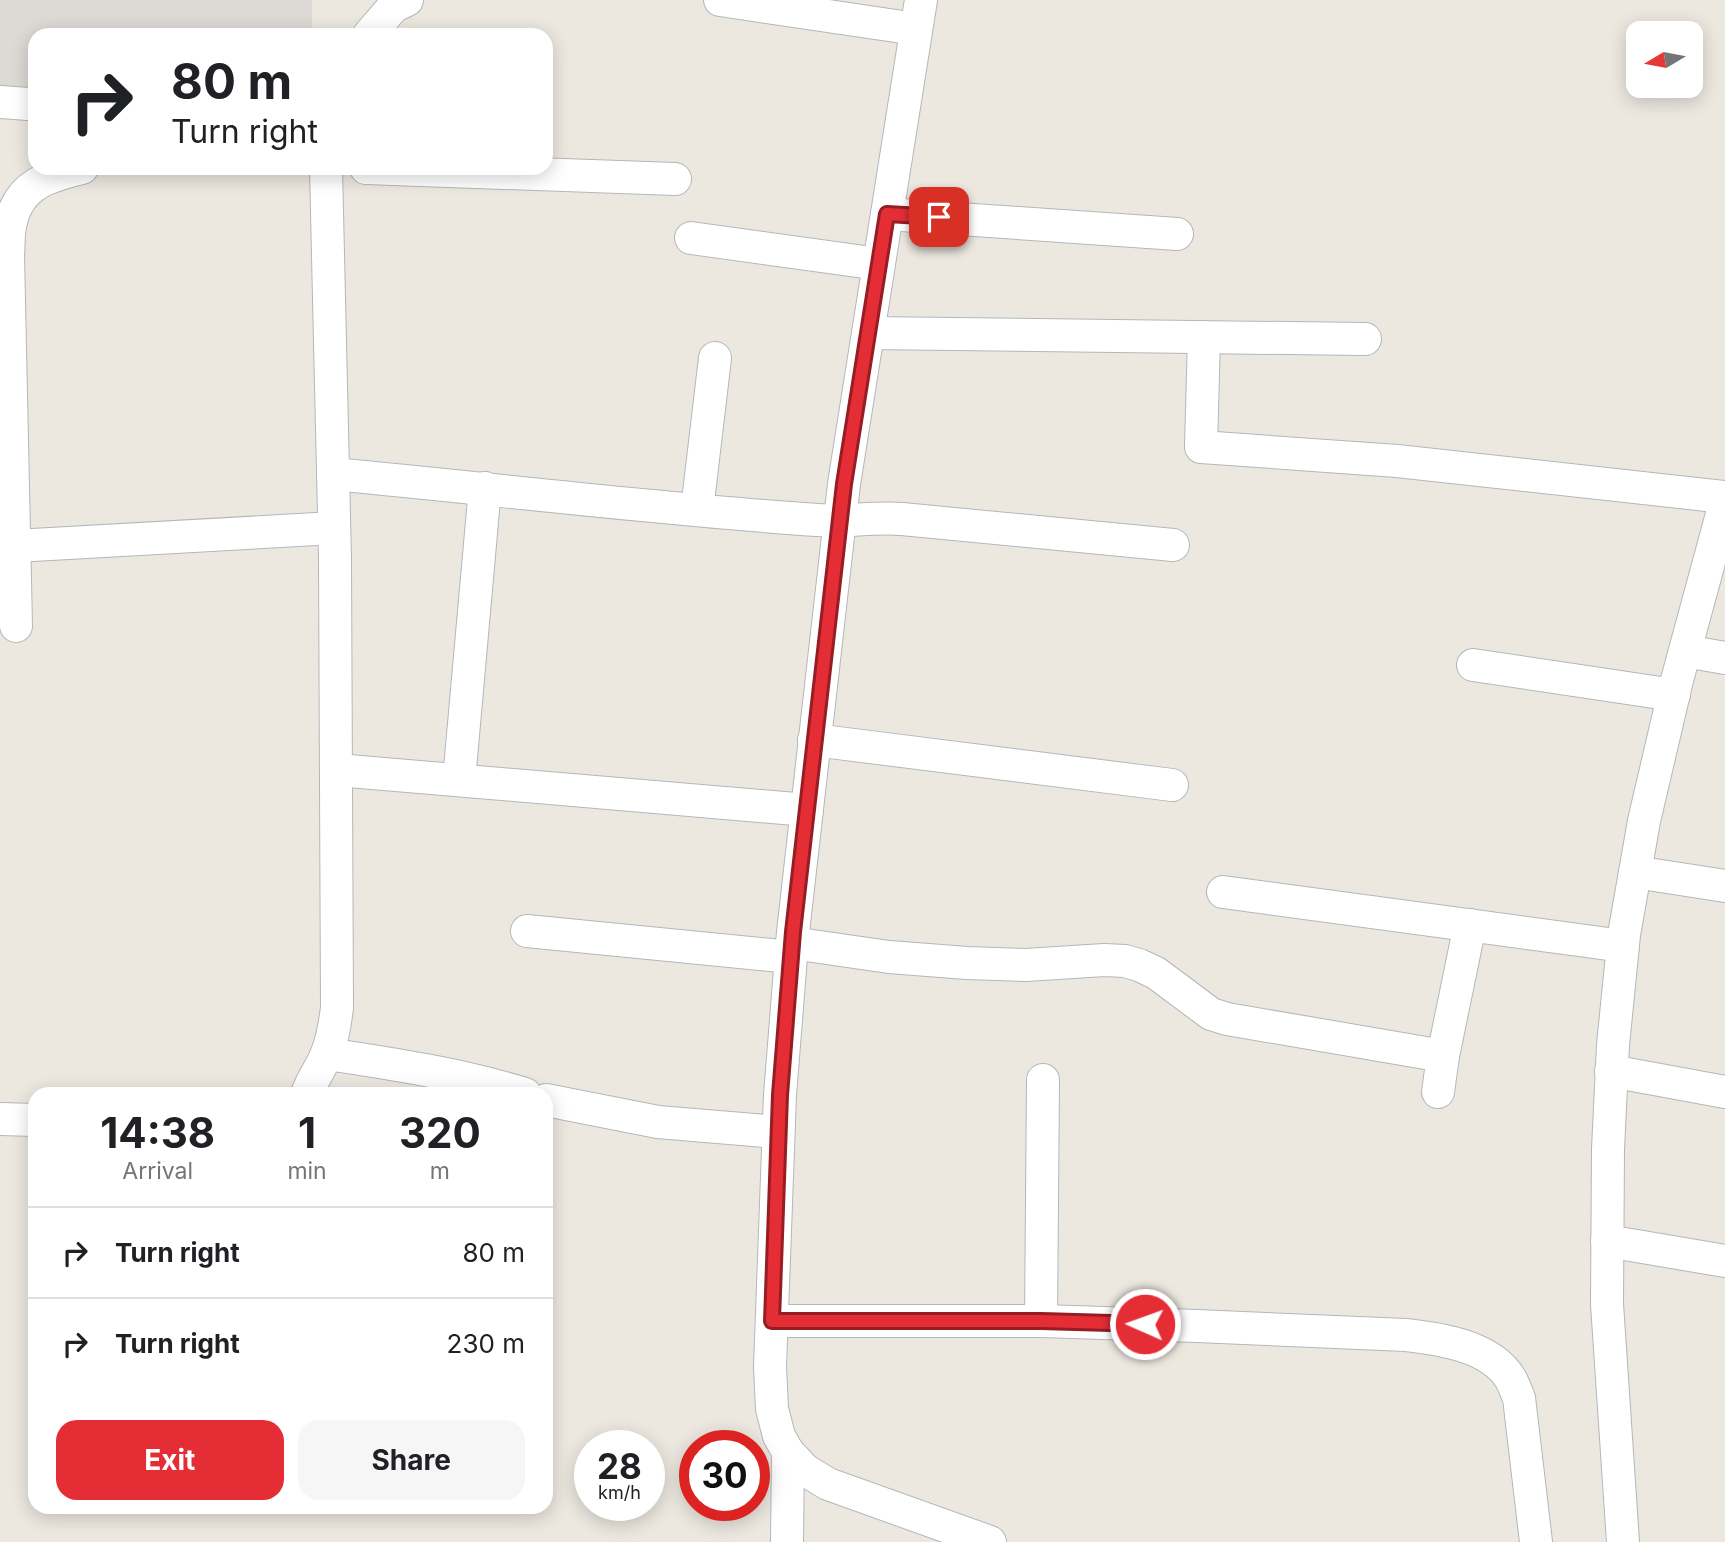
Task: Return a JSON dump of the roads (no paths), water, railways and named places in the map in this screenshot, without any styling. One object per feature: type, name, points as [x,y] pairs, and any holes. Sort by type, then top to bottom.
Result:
[{"type":"street","points":[[375,28],[393,7],[407,0]]},
{"type":"street","points":[[720,0],[919,15],[839,521],[814,740],[791,950],[778,1132],[770,1367],[772,1409],[779,1436],[788,1452],[805,1470],[828,1484],[990,1542]]},
{"type":"street","points":[[16,626],[8,255],[10,223],[23,195],[36,184],[54,175]]},
{"type":"street","points":[[304,1087],[327,1054],[334,1030],[338,997],[334,528],[326,175]]},
{"type":"street","points":[[553,175],[675,179]]},
{"type":"street","points":[[887,214],[1177,234]]},
{"type":"street","points":[[691,238],[879,264]]},
{"type":"street","points":[[868,333],[1365,339]]},
{"type":"street","points":[[1204,337],[1201,447],[1397,461],[1725,500],[1644,821],[1623,946],[1611,1070],[1607,1241],[1607,1304],[1623,1542]]},
{"type":"street","points":[[698,510],[715,358]]},
{"type":"street","points":[[333,474],[698,510],[839,521],[902,519],[1173,545]]},
{"type":"street","points":[[459,780],[485,488]]},
{"type":"street","points":[[15,545],[334,528]]},
{"type":"street","points":[[1685,651],[1725,658]]},
{"type":"street","points":[[1473,665],[1674,695]]},
{"type":"street","points":[[814,740],[1172,785]]},
{"type":"street","points":[[337,769],[807,810]]},
{"type":"street","points":[[1635,872],[1725,886]]},
{"type":"street","points":[[1223,892],[1623,946]]},
{"type":"street","points":[[1438,1092],[1470,925]]},
{"type":"street","points":[[527,931],[967,964],[1026,965],[1125,961],[1156,973],[1211,1014],[1227,1019],[1443,1056]]},
{"type":"street","points":[[327,1054],[418,1068],[503,1087]]},
{"type":"street","points":[[1611,1070],[1725,1092]]},
{"type":"street","points":[[1041,1321],[1042,1080]]},
{"type":"street","points":[[553,1101],[657,1122],[778,1132]]},
{"type":"street","points":[[0,1119],[28,1120]]},
{"type":"street","points":[[1607,1241],[1725,1261]]},
{"type":"street","points":[[772,1321],[1041,1321],[1406,1335],[1440,1339],[1468,1348],[1494,1361],[1510,1378],[1519,1398],[1536,1542]]},
{"type":"street","points":[[787,1542],[788,1452]]}]
